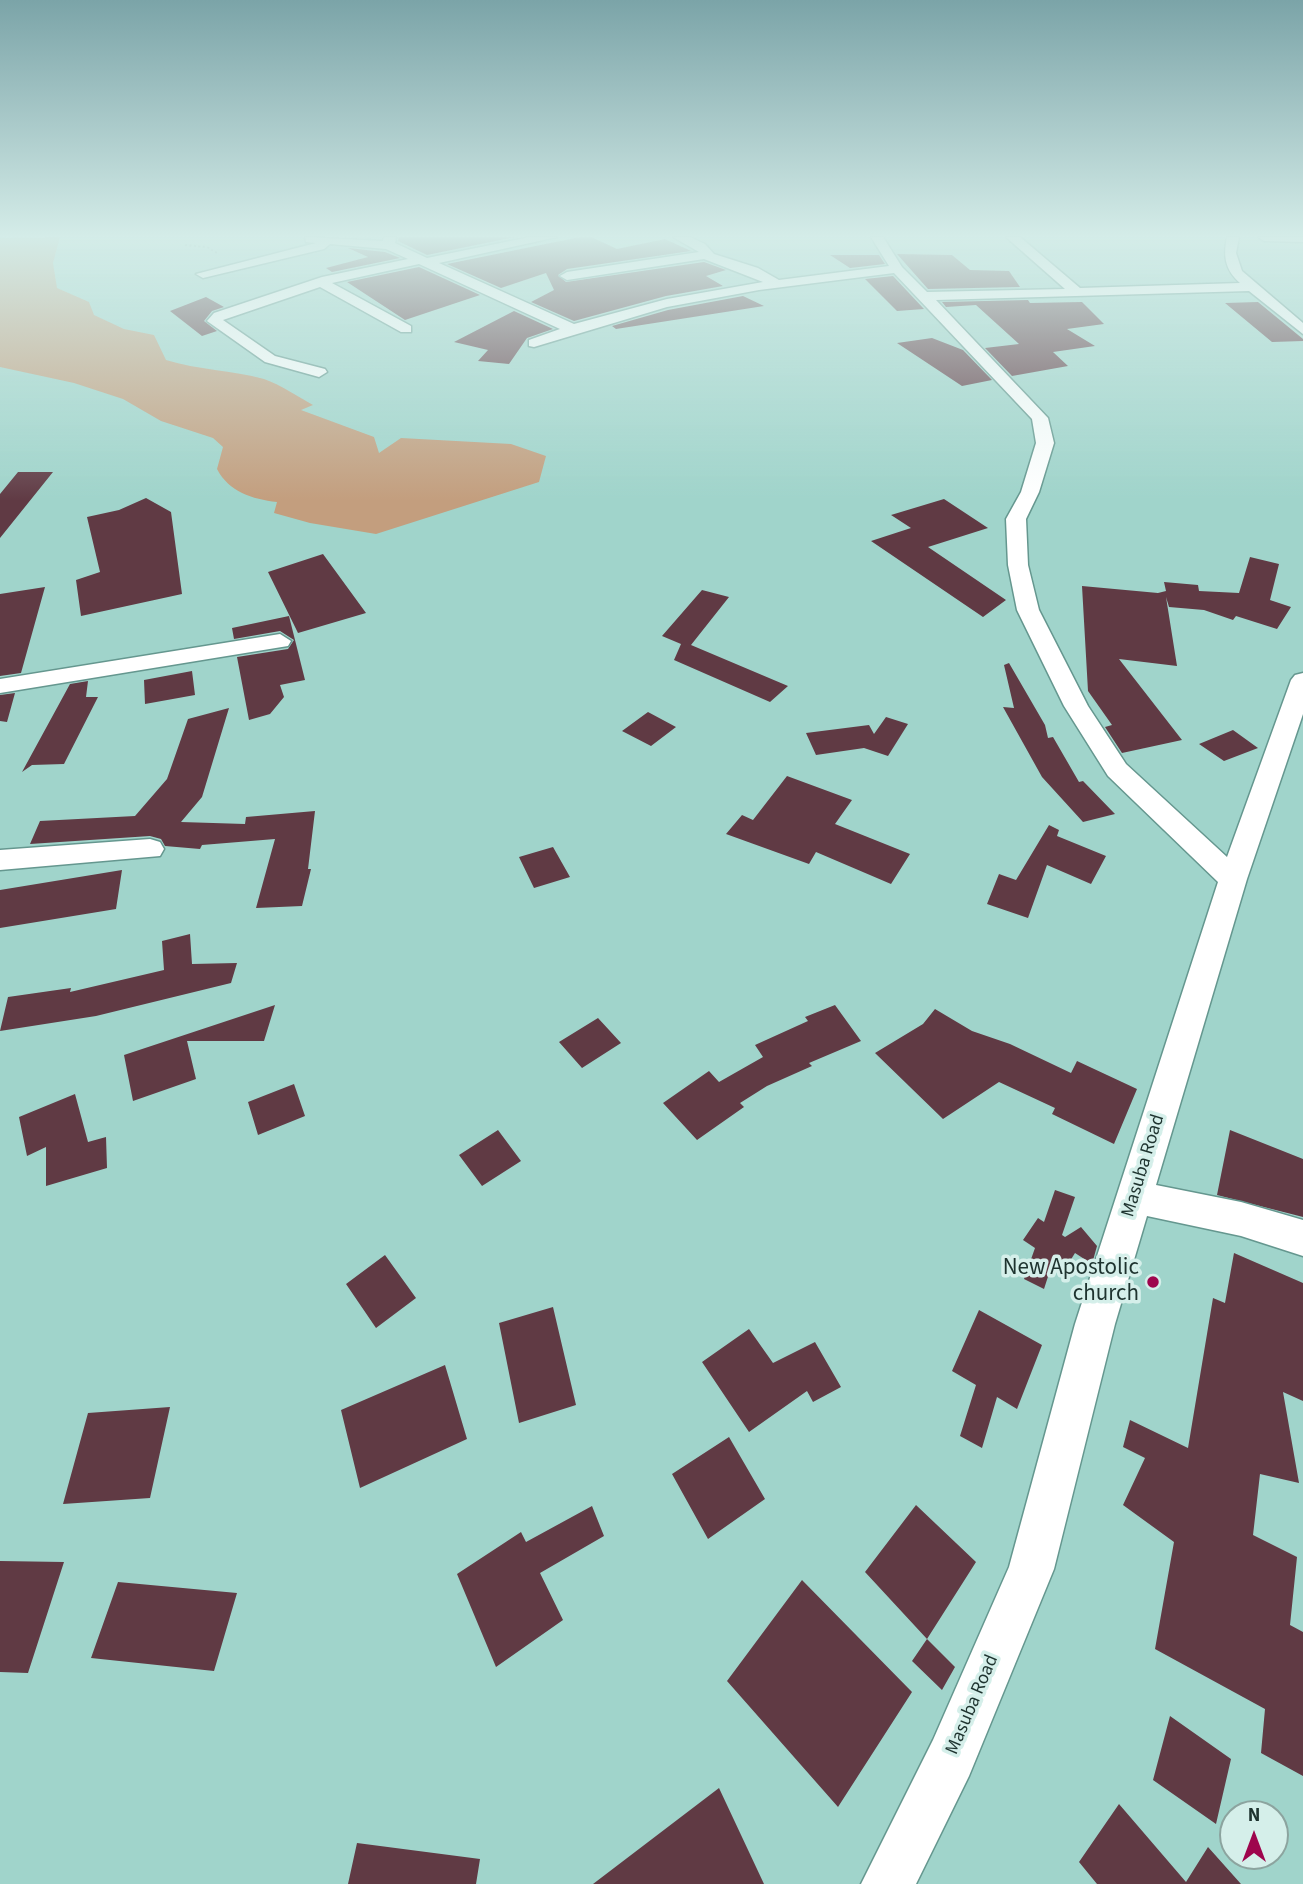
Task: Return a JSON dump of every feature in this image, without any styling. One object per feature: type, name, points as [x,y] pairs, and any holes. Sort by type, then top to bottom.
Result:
[{"type":"street","points":[[220,325],[270,359],[319,372]]},
{"type":"street","points":[[398,325],[405,329]]},
{"type":"street","points":[[563,325],[570,328]]},
{"type":"street","points":[[534,343],[582,325]]},
{"type":"street","points":[[950,325],[1014,388],[1040,418],[1045,443],[1030,492],[1016,519],[1018,565],[1028,610],[1051,661],[1076,706],[1117,769],[1233,879]]},
{"type":"street","points":[[0,686],[280,641]]},
{"type":"street","name":"Masuba Road","points":[[888,1884],[951,1758],[1031,1569],[1095,1324],[1233,879],[1303,680]]},
{"type":"street","points":[[0,860],[150,849]]},
{"type":"street","points":[[1134,1197],[1241,1219],[1303,1238]]},
{"type":"shaded area","points":[[0,325],[115,325],[154,335],[166,360],[252,376],[283,387],[313,405],[301,410],[374,437],[379,453],[401,438],[511,444],[546,456],[539,482],[376,534],[310,523],[274,513],[277,502],[242,493],[222,477],[217,469],[223,447],[213,438],[161,421],[123,399],[74,383],[0,367]]},
{"type":"building","points":[[188,325],[209,325],[217,331],[202,336]]},
{"type":"building","points":[[487,325],[544,325],[553,329],[527,338],[509,364],[478,361],[488,350],[454,342]]},
{"type":"building","points":[[616,325],[642,325],[616,329],[612,326]]},
{"type":"building","points":[[998,325],[1097,325],[1067,329],[1095,346],[1053,352],[1068,366],[1012,376],[985,348],[1019,344]]},
{"type":"building","points":[[1251,325],[1286,325],[1303,339],[1303,341],[1272,342]]},
{"type":"building","points":[[932,338],[963,350],[992,380],[962,386],[897,343]]},
{"type":"building","points":[[18,472],[53,472],[0,538],[0,494]]},
{"type":"building","points":[[146,498],[171,512],[182,594],[81,616],[76,580],[100,572],[87,517],[119,510]]},
{"type":"building","points":[[944,499],[988,528],[928,547],[1006,600],[983,617],[871,541],[911,528],[891,515]]},
{"type":"building","points":[[323,554],[366,613],[298,633],[268,572]]},
{"type":"building","points":[[1250,557],[1279,564],[1270,600],[1291,607],[1277,629],[1236,616],[1233,620],[1204,610],[1169,607],[1166,597],[1177,666],[1119,659],[1182,740],[1122,753],[1105,727],[1112,725],[1088,691],[1082,586],[1158,593],[1166,591],[1164,582],[1198,585],[1199,591],[1239,593]]},
{"type":"building","points":[[45,587],[21,673],[0,676],[0,594]]},
{"type":"building","points":[[702,590],[729,597],[691,645],[788,686],[770,702],[674,660],[681,644],[662,636]]},
{"type":"building","points":[[289,616],[305,680],[280,685],[284,697],[270,714],[249,720],[237,657],[288,649],[294,640],[280,631],[234,639],[232,628]]},
{"type":"building","points":[[1009,663],[1045,725],[1048,738],[1053,737],[1079,782],[1083,781],[1115,814],[1083,822],[1042,777],[1003,707],[1014,708],[1004,665]]},
{"type":"building","points":[[192,671],[195,695],[145,704],[144,680]]},
{"type":"building","points":[[88,681],[86,697],[98,697],[64,764],[32,765],[22,772],[70,684]]},
{"type":"building","points":[[15,693],[7,722],[0,721],[0,695]]},
{"type":"building","points":[[229,708],[202,797],[181,822],[245,824],[246,817],[315,811],[308,869],[311,869],[302,906],[256,908],[275,839],[202,845],[200,849],[165,846],[161,839],[150,836],[30,844],[40,821],[135,816],[167,779],[188,719]]},
{"type":"building","points":[[648,712],[676,727],[651,746],[622,731]]},
{"type":"building","points":[[886,717],[908,724],[888,756],[864,748],[816,755],[806,733],[869,725],[874,734]]},
{"type":"building","points":[[1233,730],[1258,748],[1224,761],[1199,744]]},
{"type":"building","points":[[787,776],[852,800],[835,824],[910,854],[891,884],[816,852],[809,864],[726,834],[742,815],[753,820]]},
{"type":"building","points":[[1049,825],[1059,830],[1057,836],[1106,856],[1091,884],[1047,865],[1028,918],[987,904],[999,874],[1016,880]]},
{"type":"building","points":[[553,847],[570,877],[534,888],[519,857]]},
{"type":"building","points":[[122,870],[116,909],[0,928],[0,890]]},
{"type":"building","points":[[190,934],[192,964],[237,963],[231,983],[96,1016],[0,1031],[8,997],[71,988],[70,992],[164,970],[162,941]]},
{"type":"building","points":[[275,1005],[264,1041],[187,1041],[196,1079],[133,1101],[124,1055]]},
{"type":"building","points":[[835,1005],[861,1041],[809,1063],[812,1066],[767,1086],[740,1103],[744,1107],[697,1140],[663,1103],[709,1071],[719,1082],[763,1057],[755,1045],[808,1021],[805,1017]]},
{"type":"building","points":[[935,1009],[972,1031],[1010,1044],[1071,1073],[1077,1061],[1137,1089],[1114,1144],[1052,1114],[1055,1108],[999,1082],[943,1119],[875,1053],[923,1024]]},
{"type":"building","points":[[598,1018],[621,1043],[582,1068],[559,1042]]},
{"type":"building","points":[[294,1084],[305,1116],[258,1135],[248,1102]]},
{"type":"building","points":[[75,1094],[88,1142],[106,1137],[107,1168],[46,1186],[46,1147],[27,1156],[19,1117]]},
{"type":"building","points":[[498,1130],[521,1161],[482,1186],[459,1155]]},
{"type":"building","points":[[1230,1130],[1303,1159],[1303,1217],[1217,1195]]},
{"type":"building","points":[[1055,1190],[1075,1197],[1062,1235],[1065,1237],[1081,1227],[1097,1246],[1092,1264],[1075,1253],[1065,1269],[1053,1261],[1044,1289],[1024,1279],[1035,1248],[1023,1240],[1038,1218],[1044,1222]]},
{"type":"building","points":[[1234,1253],[1303,1283],[1303,1401],[1283,1392],[1299,1483],[1260,1474],[1253,1535],[1297,1557],[1290,1625],[1303,1632],[1303,1776],[1261,1753],[1265,1709],[1155,1649],[1174,1542],[1123,1505],[1145,1458],[1123,1447],[1130,1420],[1188,1448],[1213,1298],[1225,1303]]},
{"type":"building","points":[[385,1255],[416,1298],[376,1328],[346,1284]]},
{"type":"building","points":[[553,1307],[576,1405],[519,1423],[499,1323]]},
{"type":"building","points":[[979,1310],[1042,1345],[1017,1409],[997,1397],[982,1448],[960,1436],[976,1385],[952,1371]]},
{"type":"building","points":[[749,1329],[773,1363],[815,1342],[841,1387],[813,1402],[807,1391],[749,1432],[702,1362]]},
{"type":"building","points":[[445,1365],[467,1439],[360,1488],[341,1410]]},
{"type":"building","points":[[170,1407],[150,1498],[63,1504],[88,1413]]},
{"type":"building","points":[[729,1437],[765,1499],[708,1539],[672,1474]]},
{"type":"building","points":[[916,1505],[976,1562],[927,1639],[865,1572]]},
{"type":"building","points":[[592,1506],[604,1536],[540,1573],[563,1620],[496,1667],[457,1574],[521,1532],[526,1542]]},
{"type":"building","points":[[0,1561],[64,1562],[28,1673],[0,1672]]},
{"type":"building","points":[[802,1580],[912,1692],[838,1807],[727,1681]]},
{"type":"building","points":[[118,1582],[237,1593],[214,1671],[91,1658]]},
{"type":"building","points":[[927,1639],[955,1667],[942,1690],[912,1661]]},
{"type":"building","points":[[1170,1716],[1231,1759],[1222,1800],[1219,1800],[1216,1824],[1153,1780]]},
{"type":"building","points":[[719,1788],[764,1884],[593,1884]]},
{"type":"building","points":[[1119,1804],[1186,1882],[1208,1847],[1219,1859],[1219,1870],[1229,1870],[1241,1884],[1097,1884],[1079,1862]]},
{"type":"building","points":[[357,1843],[480,1859],[476,1884],[348,1884]]},
{"type":"place","name":"New Apostolic church","points":[[1153,1282]]}]
